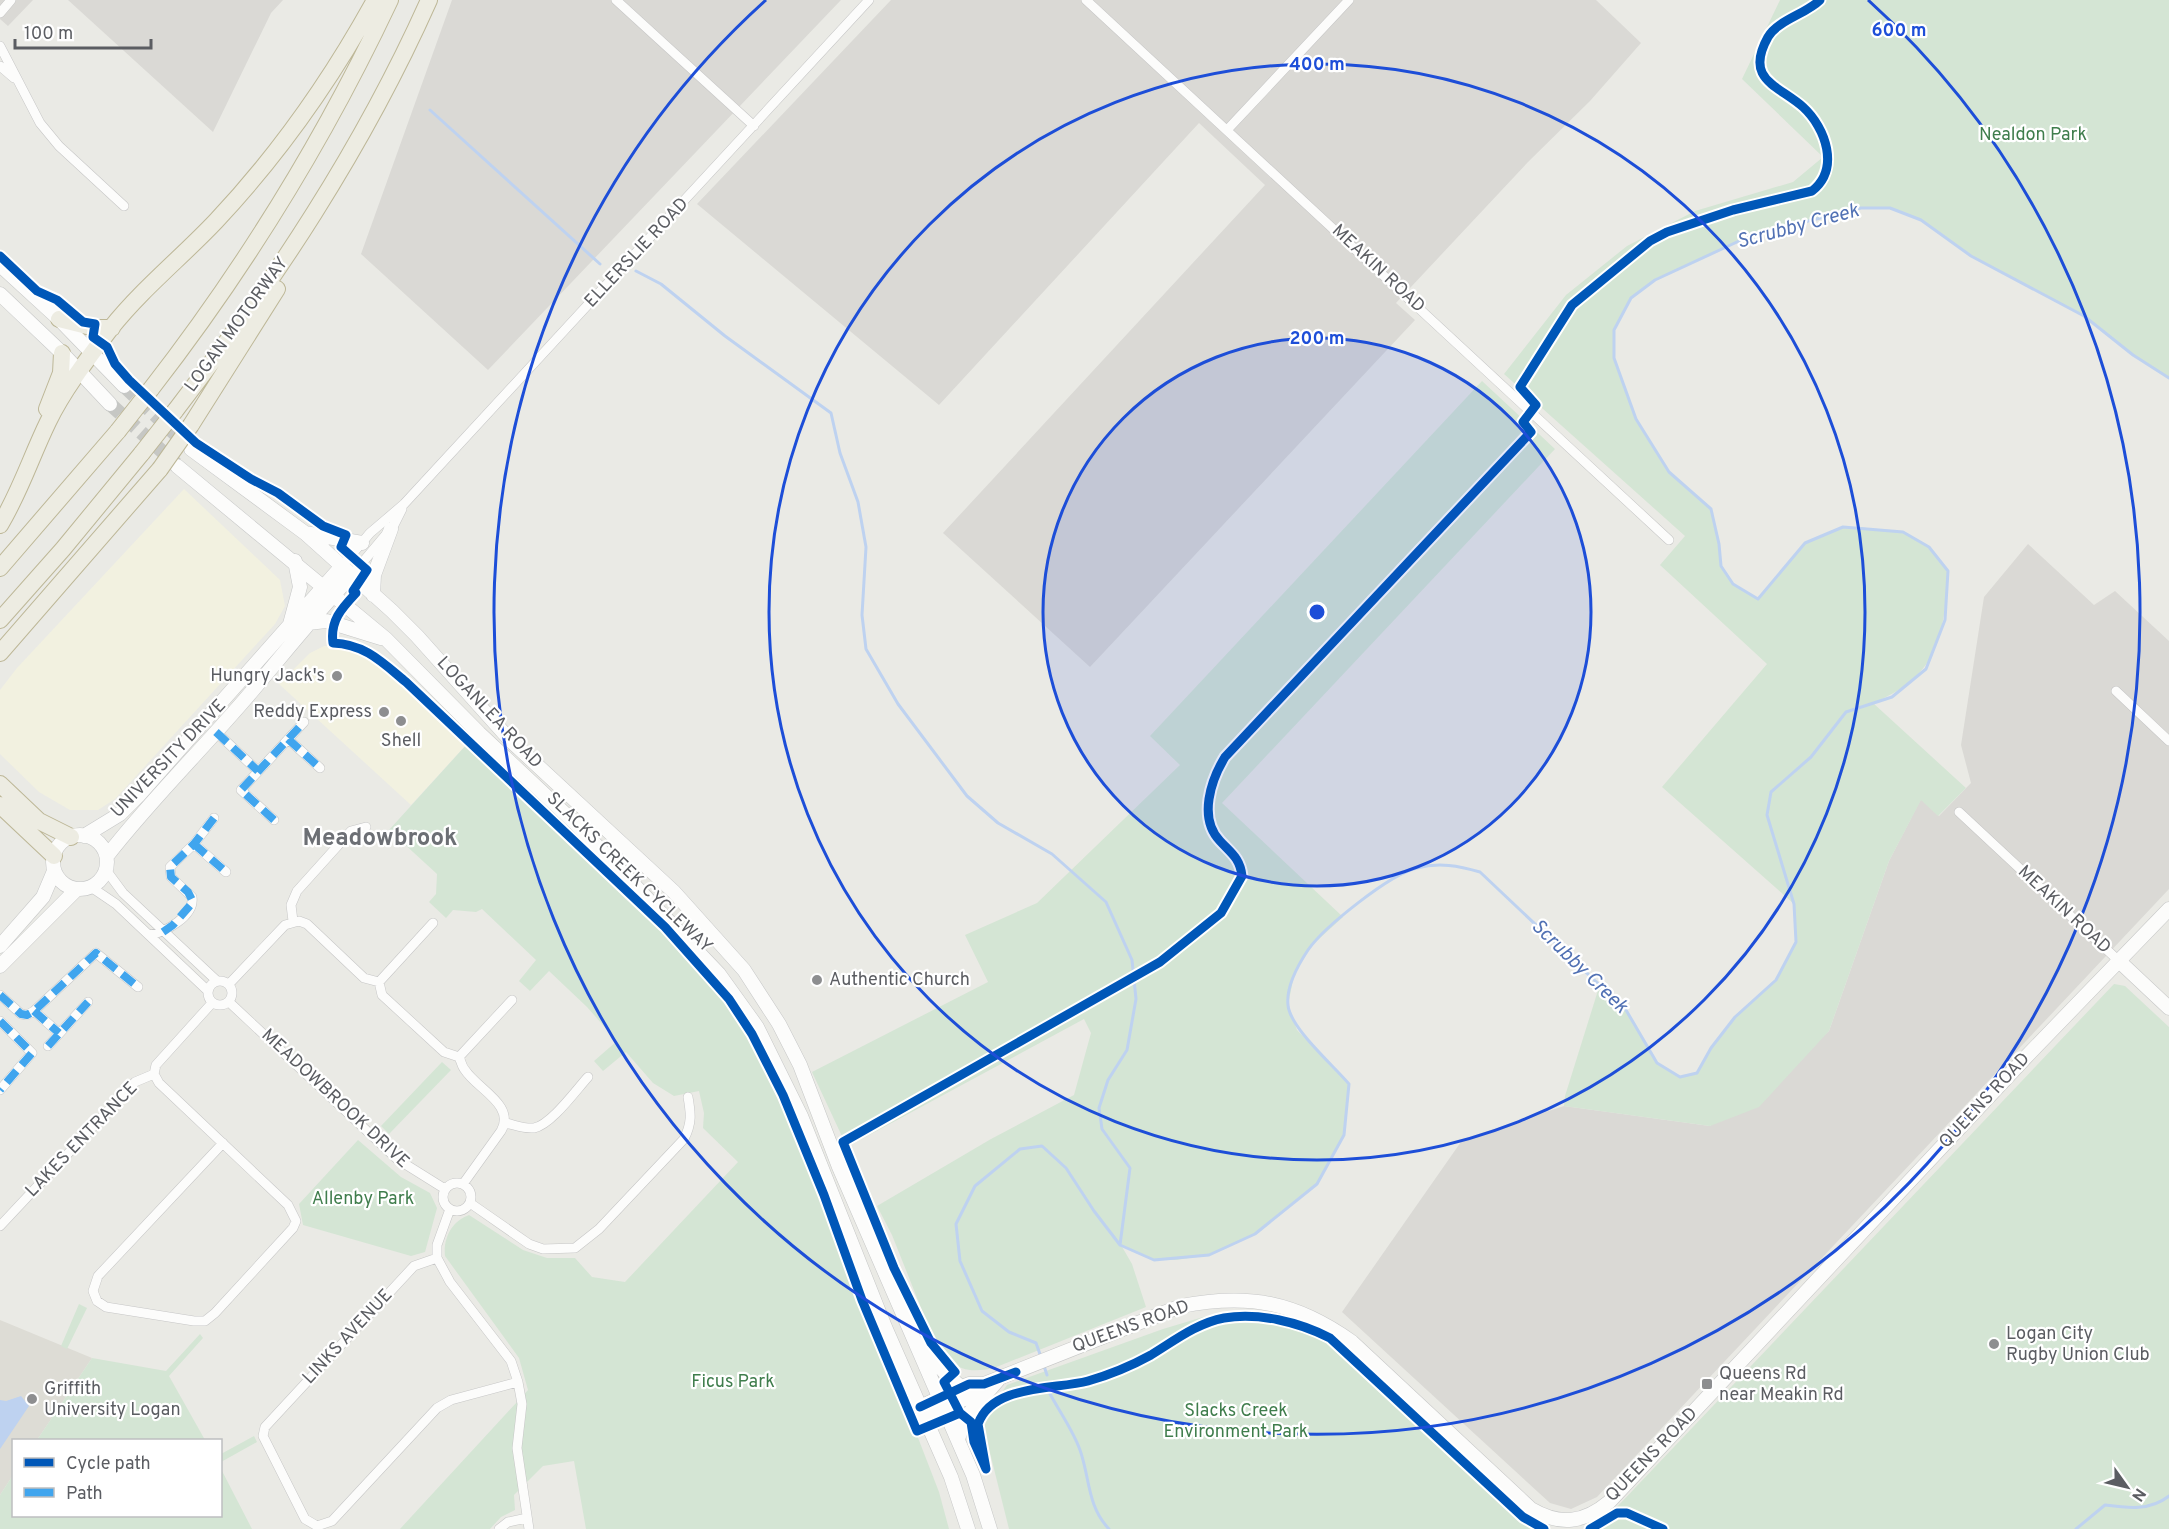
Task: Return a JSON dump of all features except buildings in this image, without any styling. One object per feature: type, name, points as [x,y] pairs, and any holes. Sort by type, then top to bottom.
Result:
[{"type":"highway","points":[[0,525],[26,476],[48,422],[94,353],[139,296],[216,221],[263,168],[317,96],[375,0]]},
{"type":"highway","name":"LOGAN MOTORWAY","points":[[0,568],[118,431],[215,303],[278,207],[337,107],[390,0]]},
{"type":"highway","name":"LOGAN MOTORWAY","points":[[0,620],[63,549],[175,411],[295,244],[365,131],[429,0]]},
{"type":"highway","points":[[0,653],[160,469],[191,426],[281,282],[295,244]]},
{"type":"highway","points":[[59,319],[95,328],[112,328]]},
{"type":"highway","points":[[48,422],[47,408],[61,373],[62,352]]},
{"type":"highway","points":[[0,784],[39,821],[78,836]]},
{"type":"highway","points":[[0,805],[54,863]]},
{"type":"main road","points":[[0,265],[94,353],[124,386]]},
{"type":"main road","points":[[0,294],[62,352],[110,404]]},
{"type":"main road","name":"LOGANLEA ROAD","points":[[191,449],[305,533],[347,570],[417,636],[511,741],[699,917],[744,970],[779,1024],[800,1065],[839,1167],[958,1439],[990,1529]]},
{"type":"main road","name":"LOGANLEA ROAD","points":[[177,465],[330,590],[386,639],[645,895],[719,974],[762,1036],[801,1116],[922,1412],[951,1477],[968,1529]]},
{"type":"main road","points":[[373,595],[374,575],[391,529]]},
{"type":"main road","points":[[305,533],[362,543]]},
{"type":"main road","points":[[289,626],[300,587],[295,561]]},
{"type":"main road","name":"UNIVERSITY DRIVE","points":[[106,863],[131,824],[216,732],[308,623],[330,590],[347,570]]},
{"type":"main road","name":"UNIVERSITY DRIVE","points":[[78,836],[112,820],[133,801],[289,626],[330,590]]},
{"type":"main road","points":[[308,623],[326,621],[386,639]]},
{"type":"main road","points":[[0,946],[43,897],[57,848],[78,836],[99,842],[106,863],[103,878],[84,888],[0,966]]},
{"type":"main road","points":[[54,863],[63,883],[84,888]]},
{"type":"main road","name":"QUEENS ROAD","points":[[922,1412],[941,1403],[962,1388],[984,1384],[1017,1372],[1181,1306],[1209,1300],[1270,1302],[1298,1310],[1326,1323],[1352,1342],[1531,1509],[1544,1517],[1558,1520],[1584,1519],[1609,1502],[2025,1058],[2169,909]]},
{"type":"main road","name":"MEAKIN ROAD","points":[[2120,962],[2169,1008]]},
{"type":"main road","points":[[909,1331],[946,1374],[962,1388]]},
{"type":"main road","points":[[958,1439],[965,1418],[1001,1377]]},
{"type":"main road","name":"QUEENS ROAD","points":[[941,1403],[974,1395],[984,1384]]},
{"type":"street","points":[[0,13],[12,0]]},
{"type":"street","points":[[615,0],[754,126]]},
{"type":"street","name":"ELLERSLIE ROAD","points":[[347,570],[362,543],[404,504],[869,0]]},
{"type":"street","name":"MEAKIN ROAD","points":[[1086,0],[1669,540]]},
{"type":"street","points":[[1227,130],[1349,0]]},
{"type":"street","points":[[0,46],[9,60],[15,80],[40,123],[59,146],[124,206]]},
{"type":"street","points":[[0,66],[15,80]]},
{"type":"street","name":"ELLERSLIE ROAD","points":[[347,570],[391,529],[404,504]]},
{"type":"street","points":[[2116,691],[2169,741]]},
{"type":"street","points":[[274,820],[241,790],[304,722]]},
{"type":"street","points":[[216,732],[258,771]]},
{"type":"street","points":[[288,739],[320,768]]},
{"type":"street","name":"MEAKIN ROAD","points":[[1959,812],[2120,962]]},
{"type":"street","points":[[150,935],[164,932],[193,902],[188,892],[169,872],[170,867],[194,844],[214,818]]},
{"type":"street","points":[[293,921],[291,905],[297,891],[351,831],[366,827]]},
{"type":"street","points":[[194,844],[226,872]]},
{"type":"street","points":[[84,888],[116,904],[208,991],[213,1003],[220,1006],[229,1002],[233,992],[229,984],[217,981],[123,893],[106,863]]},
{"type":"street","points":[[229,984],[285,925],[293,921],[307,924],[364,978],[379,982]]},
{"type":"street","points":[[379,982],[433,923]]},
{"type":"street","points":[[0,995],[21,1014],[27,1015],[96,953],[138,987]]},
{"type":"street","points":[[208,991],[217,981]]},
{"type":"street","points":[[379,982],[382,995],[444,1052],[459,1057],[465,1071],[502,1108],[506,1123]]},
{"type":"street","points":[[459,1057],[512,1000]]},
{"type":"street","points":[[48,1046],[88,1002]]},
{"type":"street","name":"MEADOWBROOK DRIVE","points":[[229,1002],[397,1159],[446,1189]]},
{"type":"street","name":"LAKES ENTRANCE","points":[[0,1226],[135,1082],[154,1074],[156,1065],[213,1003]]},
{"type":"street","points":[[34,1011],[59,1033]]},
{"type":"street","points":[[0,1022],[32,1053],[0,1090]]},
{"type":"street","points":[[154,1074],[159,1083],[223,1143],[288,1205],[296,1221],[269,1254],[205,1321],[194,1322],[106,1307],[97,1301],[93,1291],[98,1276],[223,1143]]},
{"type":"street","points":[[506,1123],[525,1128],[537,1127],[547,1122],[588,1077]]},
{"type":"street","points":[[470,1203],[529,1244],[559,1250],[575,1248],[599,1229],[684,1139],[690,1127],[692,1115],[688,1097]]},
{"type":"street","points":[[463,1184],[506,1123]]},
{"type":"street","points":[[455,1183],[463,1184],[471,1194],[470,1203],[459,1211],[450,1209],[444,1202],[446,1189],[455,1183]]},
{"type":"street","points":[[450,1209],[437,1245],[437,1258],[450,1282],[510,1361],[518,1382],[522,1404],[517,1448],[529,1529]]},
{"type":"street","name":"LINKS AVENUE","points":[[437,1258],[414,1266],[266,1427],[263,1436],[305,1519],[317,1526],[324,1526],[332,1521],[438,1408],[451,1400],[518,1382]]},
{"type":"street","points":[[499,1529],[508,1522],[527,1518]]},
{"type":"shaded area","points":[[0,0],[33,0],[8,26],[0,19]]},
{"type":"shaded area","points":[[68,0],[283,0],[271,13],[213,132]]},
{"type":"shaded area","points":[[452,0],[841,0],[488,370],[361,254]]},
{"type":"shaded area","points":[[891,0],[1596,0],[1641,43],[1590,101],[1528,162],[1396,303],[1415,320],[1090,667],[943,533],[1265,185],[1199,123],[939,405],[697,204]]},
{"type":"shaded area","points":[[184,489],[280,580],[285,606],[275,624],[115,799],[98,810],[70,810],[39,792],[0,754],[0,690],[17,668]]},
{"type":"shaded area","points":[[2028,544],[2094,605],[2115,591],[2169,641],[2169,889],[1597,1497],[1571,1509],[1550,1503],[1342,1312],[1463,1139],[1564,1106],[1710,1126],[1829,1031],[1889,861],[1921,799],[1939,816],[1971,783],[1961,745],[1984,597]]},
{"type":"shaded area","points":[[340,645],[358,649],[371,657],[467,744],[411,805],[279,684],[310,653],[324,646]]},
{"type":"shaded area","name":"Griffith University Logan","points":[[0,1320],[92,1358],[38,1439],[12,1439],[12,1477],[0,1495]]},
{"type":"green space","name":"Nealdon Park","points":[[1780,0],[2169,0],[2169,378],[2133,355],[2084,316],[1971,256],[1921,220],[1890,208],[1861,208],[1752,235],[1655,280],[1631,298],[1614,330],[1614,358],[1636,419],[1669,472],[1711,509],[1719,544],[1721,566],[1733,584],[1758,598],[1805,543],[1843,527],[1903,532],[1929,547],[1948,571],[1940,634],[1925,667],[1895,692],[1873,703],[1966,788],[1938,816],[1921,800],[1889,861],[1829,1031],[1759,1107],[1710,1126],[1564,1106],[1565,1096],[1600,984],[1626,1010],[1657,1063],[1680,1077],[1697,1073],[1711,1048],[1735,1017],[1776,980],[1796,942],[1794,904],[1662,787],[1767,664],[1660,565],[1685,536],[1504,374],[1566,295],[1627,246],[1695,211],[1793,182],[1823,157],[1742,79]]},
{"type":"green space","points":[[1482,381],[1555,449],[1222,803],[1343,917],[1309,948],[1295,970],[1288,1005],[1297,1030],[1349,1084],[1344,1135],[1317,1184],[1255,1234],[1209,1255],[1176,1260],[1154,1260],[1121,1245],[1132,1264],[1146,1307],[994,1368],[973,1370],[957,1366],[945,1355],[933,1338],[892,1235],[877,1206],[991,1139],[1074,1095],[1091,1033],[1084,1019],[847,1147],[812,1072],[988,982],[965,935],[1037,903],[1180,765],[1150,736]]},
{"type":"green space","name":"Ficus Park","points":[[467,744],[677,943],[719,993],[753,1047],[789,1123],[795,1125],[875,1343],[915,1430],[939,1492],[949,1529],[586,1529],[574,1461],[543,1466],[514,1495],[515,1510],[501,1517],[490,1529],[400,1529],[528,1390],[519,1358],[445,1256],[447,1237],[453,1226],[469,1215],[523,1250],[547,1258],[575,1258],[592,1277],[625,1282],[738,1162],[703,1128],[704,1113],[699,1091],[674,1096],[653,1083],[626,1052],[603,1071],[594,1061],[617,1041],[587,1007],[549,971],[530,991],[519,981],[536,960],[482,909],[476,912],[453,910],[446,918],[429,902],[436,894],[437,874],[389,830]]},
{"type":"green space","points":[[2114,984],[2125,986],[2169,1027],[2169,1529],[1596,1529]]},
{"type":"green space","points":[[442,1062],[451,1070],[389,1134],[381,1126]]},
{"type":"green space","name":"Allenby Park","points":[[358,1140],[401,1177],[430,1193],[437,1208],[425,1252],[411,1256],[303,1225],[299,1204]]},
{"type":"green space","points":[[79,1304],[87,1308],[67,1349],[61,1346]]},
{"type":"green space","name":"Slacks Creek Environment Park","points":[[1234,1313],[1308,1327],[1331,1339],[1534,1529],[1009,1529],[982,1421],[1007,1385],[1163,1329],[1203,1317]]},
{"type":"green space","points":[[200,1334],[203,1338],[169,1376],[204,1439],[38,1439],[92,1358],[166,1371]]},
{"type":"green space","points":[[254,1436],[257,1442],[222,1461],[222,1453]]},
{"type":"green space","points":[[222,1471],[252,1529],[0,1529],[0,1495],[12,1477],[12,1517],[222,1517]]},
{"type":"water","points":[[21,1396],[29,1406],[0,1449],[0,1400],[6,1401]]},
{"type":"waterway","points":[[430,110],[600,264]]},
{"type":"waterway","name":"Scrubby Creek","points":[[1041,1357],[1036,1343],[1009,1332],[982,1311],[960,1261],[956,1224],[975,1186],[1020,1149],[1042,1146],[1066,1168],[1120,1245],[1154,1260],[1209,1255],[1255,1234],[1317,1184],[1344,1135],[1349,1084],[1313,1046],[1296,1024],[1288,1005],[1289,991],[1294,976],[1308,950],[1328,928],[1358,903],[1405,872],[1425,866],[1441,865],[1480,872],[1626,1010],[1657,1063],[1680,1077],[1697,1073],[1711,1048],[1735,1017],[1776,980],[1796,942],[1794,904],[1767,815],[1771,792],[1811,757],[1846,712],[1892,697],[1926,669],[1945,620],[1948,571],[1929,547],[1903,532],[1843,527],[1805,543],[1758,599],[1733,584],[1721,566],[1719,544],[1711,509],[1669,472],[1636,419],[1614,358],[1614,330],[1631,298],[1655,280],[1752,235],[1861,208],[1890,208],[1921,220],[1971,256],[2084,316],[2133,355],[2169,378]]},
{"type":"waterway","points":[[636,271],[661,284],[725,336],[831,413],[840,453],[858,502],[866,547],[862,615],[866,649],[898,704],[967,796],[998,823],[1052,854],[1106,902],[1132,960],[1136,999],[1127,1050],[1108,1080],[1099,1108],[1102,1129],[1130,1168],[1120,1245]]},
{"type":"waterway","name":"Scrubby Creek","points":[[1043,1363],[1047,1375]]},
{"type":"waterway","name":"Scrubby Creek","points":[[1049,1392],[1077,1443],[1093,1501],[1109,1529]]},
{"type":"waterway","points":[[2076,1529],[2105,1505],[2146,1506],[2169,1496]]},
{"type":"tunnel","points":[[124,386],[188,446]]},
{"type":"tunnel","points":[[110,404],[176,464]]},
{"type":"marked path","points":[[274,820],[241,790],[304,722]]},
{"type":"marked path","points":[[216,732],[258,771]]},
{"type":"marked path","points":[[288,739],[320,768]]},
{"type":"marked path","points":[[163,932],[173,925],[193,902],[188,892],[171,877],[170,867],[194,844],[214,818]]},
{"type":"marked path","points":[[194,844],[226,872]]},
{"type":"marked path","points":[[0,995],[21,1014],[27,1015],[96,953],[138,987]]},
{"type":"marked path","points":[[48,1046],[88,1002]]},
{"type":"marked path","points":[[34,1011],[59,1033]]},
{"type":"marked path","points":[[0,1021],[32,1053],[0,1090]]},
{"type":"cycle path","points":[[1544,1529],[1523,1517],[1330,1338],[1305,1327],[1264,1317],[1237,1316],[1214,1320],[1186,1333],[1151,1355],[1112,1373],[1074,1384],[1026,1391],[996,1402],[985,1411],[978,1424],[986,1469],[974,1442],[971,1422],[960,1413],[944,1382],[955,1372],[931,1343],[894,1268],[843,1142],[1160,962],[1221,913],[1242,876],[1237,860],[1213,832],[1208,810],[1211,788],[1225,757],[1531,432],[1523,422],[1536,405],[1520,387],[1572,305],[1650,241],[1667,232],[1733,210],[1812,191],[1821,182],[1828,160],[1827,149],[1818,126],[1803,107],[1767,80],[1760,63],[1762,51],[1773,31],[1820,0]]},
{"type":"cycle path","name":"SLACKS CREEK CYCLEWAY","points":[[0,256],[37,291],[57,300],[83,322],[95,324],[93,337],[107,347],[115,364],[196,443],[251,479],[278,493],[323,526],[346,535],[341,547],[367,570],[353,591],[356,593],[335,622],[333,643],[364,651],[406,682],[665,927],[729,999],[752,1034],[783,1095],[824,1195],[862,1300],[917,1431],[960,1413]]},
{"type":"cycle path","points":[[920,1407],[969,1384],[984,1384],[1016,1372]]},
{"type":"cycle path","points":[[1590,1529],[1617,1513],[1627,1513],[1663,1529]]},
{"type":"place","name":"Hungry Jack's","points":[[337,676]]},
{"type":"place","name":"Reddy Express","points":[[384,712]]},
{"type":"place","name":"Shell","points":[[401,721]]},
{"type":"place","name":"Authentic Church","points":[[817,980]]},
{"type":"place","name":"Logan City Rugby Union Club","points":[[1994,1344]]},
{"type":"place","name":"Queens Rd near Meakin Rd","points":[[1707,1384]]},
{"type":"place","name":"Griffith University Logan","points":[[32,1399]]},
{"type":"district","name":"Meadowbrook","points":[[380,839]]}]
